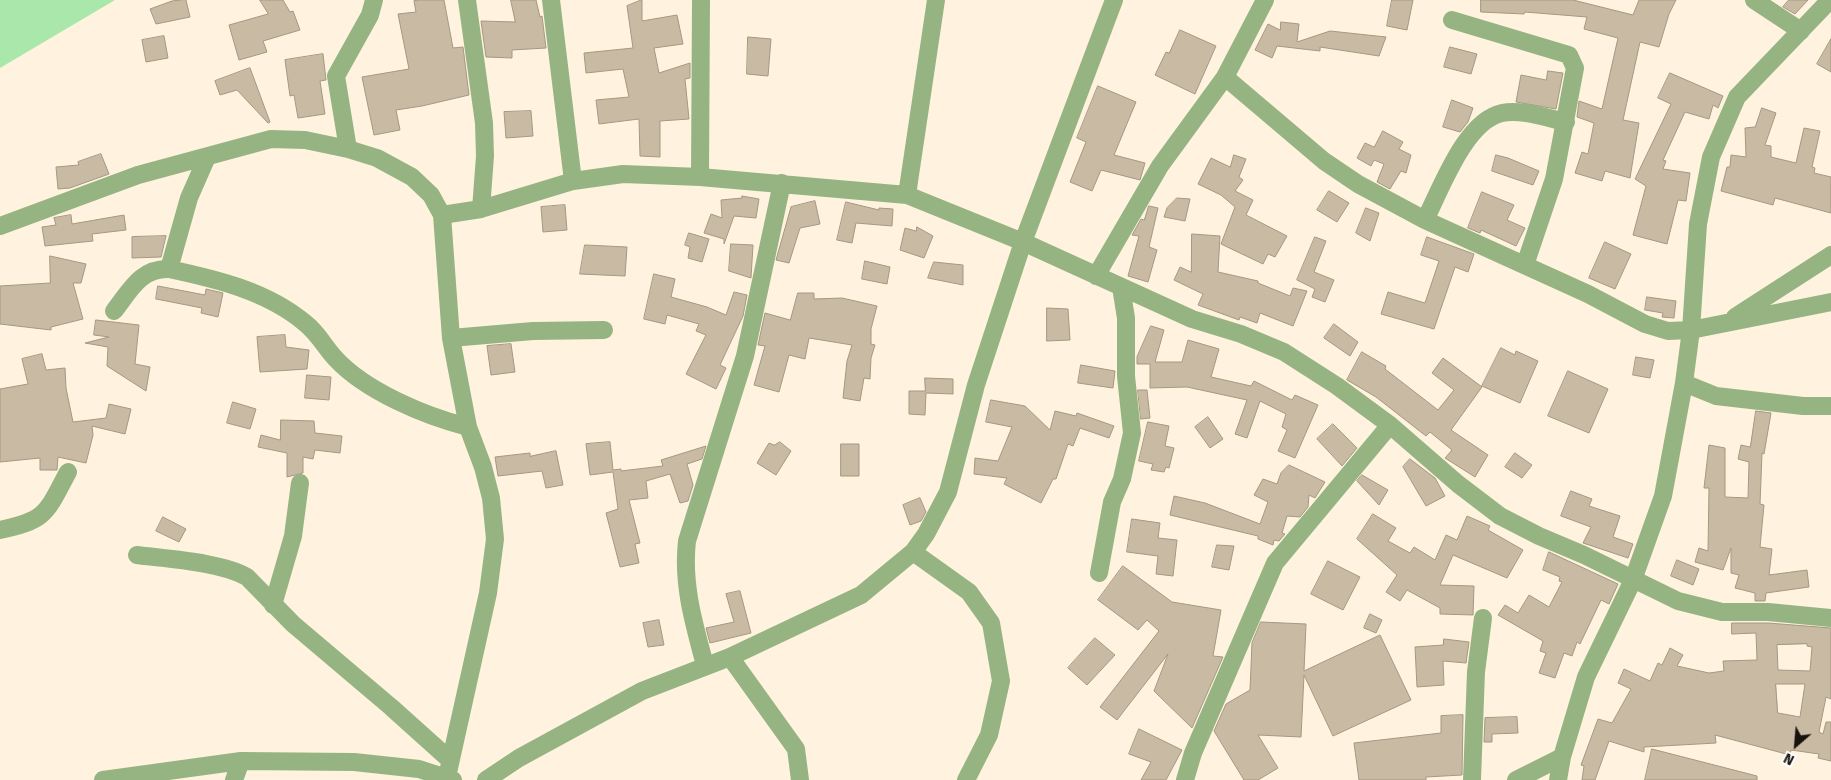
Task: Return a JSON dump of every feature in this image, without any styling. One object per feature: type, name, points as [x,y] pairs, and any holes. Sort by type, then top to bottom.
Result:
[{"type":"street","points":[[348,149],[336,76],[370,15],[374,0]]},
{"type":"street","points":[[467,0],[484,123],[485,156],[481,209]]},
{"type":"street","points":[[551,0],[573,181]]},
{"type":"street","points":[[700,176],[701,0]]},
{"type":"street","points":[[907,195],[936,0]]},
{"type":"street","points":[[486,780],[518,758],[642,691],[705,665],[730,657],[861,596],[913,552],[926,534],[948,492],[976,385],[1022,242],[1114,0]]},
{"type":"street","points":[[1096,276],[1160,166],[1225,77],[1265,0]]},
{"type":"street","points":[[1754,0],[1801,31]]},
{"type":"street","points":[[1558,780],[1562,757],[1586,678],[1633,580],[1662,496],[1684,383],[1691,330],[1698,224],[1711,157],[1737,97],[1830,0]]},
{"type":"street","points":[[1452,20],[1569,55],[1575,68],[1554,179],[1525,265]]},
{"type":"street","points":[[1225,77],[1324,161],[1358,184],[1425,220],[1588,294],[1645,324],[1668,331],[1691,330],[1728,321],[1831,302]]},
{"type":"street","points":[[1425,220],[1453,163],[1477,126],[1488,118],[1503,113],[1518,113],[1566,122]]},
{"type":"street","points":[[0,226],[138,175],[271,139],[305,140],[348,149],[377,158],[412,177],[430,195],[442,216],[452,338],[468,427],[483,467],[491,498],[495,539],[488,593],[450,772]]},
{"type":"street","points":[[169,269],[189,198],[207,157]]},
{"type":"street","points":[[442,216],[481,209],[573,181],[623,174],[700,176],[907,195],[1022,242],[1192,319],[1241,334],[1284,352],[1338,386],[1390,425],[1458,484],[1500,516],[1678,601],[1722,612],[1768,612],[1831,618]]},
{"type":"street","points":[[705,665],[687,590],[685,560],[687,541],[745,356],[782,183]]},
{"type":"street","points":[[1728,321],[1831,255]]},
{"type":"street","points":[[114,311],[149,270],[169,269],[231,284],[262,297],[305,322],[335,358],[359,379],[435,419],[468,427]]},
{"type":"street","points":[[1099,573],[1112,502],[1122,479],[1132,433],[1126,376],[1126,318],[1121,287]]},
{"type":"street","points":[[452,338],[533,331],[604,330]]},
{"type":"street","points":[[1684,383],[1716,396],[1803,406],[1831,406]]},
{"type":"street","points":[[1185,780],[1238,647],[1275,563],[1390,425]]},
{"type":"street","points":[[0,530],[37,520],[47,512],[68,472]]},
{"type":"street","points":[[273,605],[293,536],[300,483]]},
{"type":"street","points":[[913,552],[968,592],[991,623],[1001,681],[989,735],[966,780]]},
{"type":"street","points":[[137,555],[189,562],[239,572],[255,584],[273,605],[450,772]]},
{"type":"street","points":[[1472,780],[1476,672],[1483,618]]},
{"type":"street","points":[[730,657],[796,749],[800,766],[800,780]]},
{"type":"street","points":[[1516,780],[1562,757]]},
{"type":"street","points":[[103,780],[241,762],[354,762],[450,772]]},
{"type":"street","points":[[234,780],[241,762]]},
{"type":"green space","points":[[0,0],[115,0],[0,68]]},
{"type":"building","points":[[186,0],[190,17],[156,24],[150,9],[172,1]]},
{"type":"building","points":[[260,0],[283,0],[290,12],[293,11],[300,30],[263,41],[267,52],[239,60],[229,25],[268,14]]},
{"type":"building","points":[[444,0],[453,48],[463,47],[469,95],[396,110],[400,130],[374,135],[362,77],[409,69],[398,14],[416,12],[414,1]]},
{"type":"building","points":[[511,0],[536,0],[540,17],[542,16],[546,48],[512,50],[512,58],[486,57],[481,21],[515,22]]},
{"type":"building","points":[[642,0],[642,21],[677,15],[683,44],[654,48],[659,73],[690,63],[690,78],[685,79],[689,119],[660,121],[660,157],[640,156],[639,119],[599,124],[596,100],[629,97],[623,69],[586,73],[584,53],[633,48],[627,6]]},
{"type":"building","points":[[1392,0],[1413,0],[1407,30],[1387,26]]},
{"type":"building","points":[[1481,0],[1573,0],[1633,15],[1639,0],[1676,0],[1669,14],[1659,47],[1640,42],[1623,120],[1639,123],[1630,178],[1605,171],[1602,181],[1575,173],[1582,152],[1588,154],[1594,123],[1577,117],[1579,101],[1602,109],[1618,38],[1584,29],[1587,17],[1525,12],[1524,14],[1481,12]]},
{"type":"building","points":[[1789,0],[1808,0],[1795,14],[1783,7]]},
{"type":"building","points":[[1281,22],[1299,24],[1297,42],[1330,31],[1386,37],[1379,56],[1320,47],[1320,51],[1277,46],[1272,58],[1255,50],[1268,24],[1280,30]]},
{"type":"building","points":[[1180,30],[1216,46],[1195,94],[1155,75],[1166,52],[1169,53]]},
{"type":"building","points":[[164,36],[168,58],[146,62],[142,40]]},
{"type":"building","points":[[748,37],[771,39],[768,76],[747,74]]},
{"type":"building","points":[[1831,39],[1831,72],[1817,64]]},
{"type":"building","points":[[1450,47],[1477,54],[1471,74],[1444,67]]},
{"type":"building","points":[[323,54],[326,80],[320,81],[325,114],[298,118],[294,95],[290,96],[285,60]]},
{"type":"building","points":[[250,68],[270,122],[268,123],[237,90],[220,95],[215,81]]},
{"type":"building","points":[[1548,71],[1563,73],[1556,109],[1516,102],[1521,75],[1546,80]]},
{"type":"building","points":[[1670,73],[1723,96],[1718,108],[1713,105],[1709,119],[1685,112],[1663,160],[1666,161],[1663,169],[1690,173],[1686,201],[1678,200],[1667,244],[1633,235],[1646,186],[1635,179],[1671,104],[1658,98]]},
{"type":"building","points":[[1098,86],[1136,102],[1114,155],[1145,163],[1140,180],[1101,170],[1092,191],[1070,182],[1086,142],[1077,138]]},
{"type":"building","points":[[1452,100],[1473,108],[1468,122],[1460,132],[1443,127]]},
{"type":"building","points":[[1762,108],[1776,113],[1765,145],[1771,146],[1771,157],[1796,163],[1804,128],[1820,131],[1812,167],[1815,168],[1814,173],[1831,177],[1831,213],[1775,198],[1773,205],[1721,191],[1727,167],[1730,167],[1731,155],[1746,157],[1745,128],[1755,127]]},
{"type":"building","points":[[531,111],[533,136],[506,138],[504,112]]},
{"type":"building","points":[[1383,131],[1403,142],[1399,149],[1411,155],[1406,173],[1401,171],[1390,189],[1377,182],[1384,164],[1374,160],[1371,166],[1357,158],[1365,143],[1374,147]]},
{"type":"building","points":[[101,154],[109,174],[70,188],[58,189],[56,167],[79,165],[78,162]]},
{"type":"building","points":[[1234,155],[1246,159],[1239,177],[1243,180],[1235,191],[1253,200],[1246,215],[1287,236],[1275,257],[1268,254],[1263,264],[1221,244],[1235,207],[1221,195],[1198,184],[1211,158],[1230,167]]},
{"type":"building","points":[[1496,155],[1539,171],[1533,185],[1492,171]]},
{"type":"building","points":[[1329,191],[1349,203],[1337,222],[1317,210]]},
{"type":"building","points":[[1482,192],[1514,205],[1507,220],[1525,228],[1516,246],[1481,230],[1480,233],[1468,228]]},
{"type":"building","points":[[742,196],[759,199],[756,218],[734,216],[724,244],[724,239],[704,233],[711,214],[722,218],[721,200],[742,198]]},
{"type":"building","points":[[1177,198],[1190,199],[1185,221],[1164,217],[1167,208]]},
{"type":"building","points":[[815,201],[820,224],[800,228],[789,263],[776,260],[791,207]]},
{"type":"building","points":[[846,202],[879,210],[879,208],[893,209],[892,226],[856,223],[852,243],[837,240]]},
{"type":"building","points":[[565,205],[567,230],[543,232],[541,207]]},
{"type":"building","points":[[1149,206],[1158,208],[1149,247],[1157,250],[1148,282],[1128,276],[1139,236],[1132,235],[1141,219],[1144,220]]},
{"type":"building","points":[[1366,208],[1379,213],[1370,241],[1356,233]]},
{"type":"building","points":[[71,215],[72,224],[124,215],[126,230],[92,234],[93,241],[45,246],[42,227],[56,225],[54,218]]},
{"type":"building","points":[[917,227],[933,236],[924,258],[900,250],[905,228],[916,231]]},
{"type":"building","points":[[689,233],[709,239],[702,262],[688,258],[690,247],[685,245]]},
{"type":"building","points":[[1192,234],[1220,236],[1218,272],[1258,281],[1258,283],[1290,296],[1293,288],[1307,291],[1293,326],[1260,313],[1257,323],[1240,317],[1239,320],[1198,305],[1203,294],[1174,280],[1180,267],[1191,272]]},
{"type":"building","points":[[166,236],[161,257],[132,258],[132,237]]},
{"type":"building","points":[[1315,237],[1326,241],[1314,272],[1334,280],[1325,302],[1312,297],[1315,289],[1297,280]]},
{"type":"building","points":[[1427,237],[1474,254],[1468,272],[1455,267],[1434,329],[1381,314],[1388,292],[1425,303],[1439,261],[1421,255]]},
{"type":"building","points":[[1605,242],[1631,254],[1615,289],[1589,278]]},
{"type":"building","points":[[731,244],[753,245],[751,278],[729,271]]},
{"type":"building","points":[[585,245],[627,247],[625,276],[580,274]]},
{"type":"building","points":[[50,256],[86,264],[81,283],[73,283],[83,319],[51,327],[51,330],[0,324],[0,286],[50,283]]},
{"type":"building","points":[[865,261],[890,267],[887,284],[862,279]]},
{"type":"building","points":[[934,262],[963,265],[963,285],[928,278]]},
{"type":"building","points":[[654,274],[675,279],[671,297],[707,307],[726,315],[734,292],[747,295],[743,316],[720,365],[726,368],[716,389],[686,374],[706,335],[696,331],[699,324],[667,315],[665,324],[644,319]]},
{"type":"building","points":[[158,286],[205,295],[206,289],[223,293],[218,317],[201,313],[202,308],[156,299]]},
{"type":"building","points":[[798,293],[814,293],[814,299],[842,298],[877,306],[871,329],[871,344],[875,345],[871,358],[870,379],[864,378],[860,401],[843,398],[847,361],[852,345],[809,338],[805,359],[789,355],[779,392],[754,385],[765,346],[758,345],[765,313],[790,320]]},
{"type":"building","points":[[1647,297],[1676,301],[1674,318],[1662,317],[1663,313],[1645,310]]},
{"type":"building","points":[[1047,308],[1068,309],[1070,340],[1047,341]]},
{"type":"building","points":[[96,320],[139,325],[135,364],[150,367],[146,391],[107,366],[108,347],[85,343],[109,337],[94,335]]},
{"type":"building","points":[[1334,324],[1358,342],[1350,356],[1324,338]]},
{"type":"building","points":[[1151,326],[1164,330],[1155,362],[1182,362],[1188,340],[1219,349],[1211,377],[1251,386],[1254,381],[1292,400],[1295,395],[1318,405],[1295,458],[1278,451],[1287,430],[1282,427],[1286,414],[1260,401],[1247,438],[1235,434],[1247,400],[1187,387],[1150,388],[1150,364],[1137,364],[1137,357]]},
{"type":"building","points":[[285,335],[286,347],[309,350],[307,369],[260,372],[257,337]]},
{"type":"building","points":[[511,344],[515,372],[491,375],[487,346]]},
{"type":"building","points":[[1501,348],[1515,355],[1516,351],[1538,361],[1520,403],[1482,386]]},
{"type":"building","points":[[1362,352],[1386,366],[1385,369],[1438,410],[1454,390],[1432,373],[1443,358],[1482,387],[1451,430],[1488,455],[1475,477],[1445,458],[1452,450],[1430,432],[1426,436],[1376,397],[1347,380]]},
{"type":"building","points":[[42,354],[46,370],[65,368],[66,388],[73,422],[106,418],[109,404],[131,409],[125,434],[92,426],[93,435],[86,463],[58,457],[57,470],[40,470],[40,458],[0,462],[0,389],[28,384],[22,359]]},
{"type":"building","points":[[1636,357],[1654,360],[1650,378],[1633,375]]},
{"type":"building","points":[[1081,365],[1115,371],[1113,388],[1078,383]]},
{"type":"building","points":[[1568,371],[1608,389],[1589,433],[1548,416]]},
{"type":"building","points":[[307,375],[331,377],[329,400],[305,398]]},
{"type":"building","points":[[925,378],[953,379],[953,394],[926,393],[925,415],[909,414],[909,391],[925,391]]},
{"type":"building","points":[[1138,390],[1147,390],[1150,418],[1141,419]]},
{"type":"building","points":[[991,400],[1025,406],[1050,430],[1055,411],[1076,416],[1077,413],[1114,426],[1109,438],[1080,428],[1073,446],[1068,444],[1056,479],[1053,479],[1041,503],[1004,484],[1007,478],[974,474],[975,458],[998,461],[1012,427],[986,422]]},
{"type":"building","points":[[233,402],[256,409],[250,429],[227,423]]},
{"type":"building","points":[[1756,411],[1771,413],[1764,454],[1762,453],[1760,504],[1764,505],[1760,547],[1772,549],[1769,575],[1807,570],[1809,587],[1766,593],[1765,601],[1755,601],[1755,593],[1735,588],[1739,575],[1731,573],[1731,548],[1723,570],[1695,562],[1699,548],[1708,551],[1709,488],[1704,488],[1709,445],[1725,448],[1725,497],[1748,498],[1749,462],[1738,459],[1741,445],[1750,447]]},
{"type":"building","points":[[1208,417],[1223,439],[1210,448],[1195,427]]},
{"type":"building","points":[[281,420],[314,421],[315,433],[342,436],[340,453],[315,450],[313,459],[303,457],[303,473],[287,477],[287,453],[258,447],[261,435],[280,440]]},
{"type":"building","points":[[1148,422],[1169,426],[1165,446],[1174,448],[1169,468],[1166,467],[1164,472],[1151,470],[1153,464],[1139,461]]},
{"type":"building","points":[[1333,424],[1357,448],[1342,466],[1317,439]]},
{"type":"building","points":[[610,442],[613,470],[621,469],[621,471],[663,466],[661,460],[706,446],[702,459],[687,464],[693,485],[688,501],[680,503],[670,474],[646,481],[648,498],[629,500],[640,543],[635,544],[639,563],[620,567],[606,513],[618,509],[613,472],[590,475],[586,444]]},
{"type":"building","points":[[780,442],[791,451],[776,475],[757,463],[769,443],[774,445]]},
{"type":"building","points":[[841,444],[859,444],[859,476],[841,476]]},
{"type":"building","points":[[556,451],[563,485],[546,488],[542,471],[498,476],[495,457],[530,453],[530,456]]},
{"type":"building","points":[[1515,453],[1532,465],[1522,478],[1505,467]]},
{"type":"building","points":[[1410,459],[1435,478],[1445,496],[1426,506],[1403,467]]},
{"type":"building","points":[[1289,465],[1325,482],[1315,498],[1309,495],[1308,507],[1300,517],[1287,516],[1282,533],[1285,534],[1279,541],[1274,540],[1273,545],[1258,539],[1258,536],[1170,515],[1174,496],[1205,503],[1260,524],[1268,502],[1254,495],[1263,479],[1277,484],[1281,473]]},
{"type":"building","points":[[1362,475],[1388,490],[1379,505],[1357,481]]},
{"type":"building","points":[[1571,491],[1592,499],[1589,506],[1620,516],[1613,537],[1633,544],[1628,558],[1583,543],[1591,527],[1561,516]]},
{"type":"building","points":[[920,498],[926,512],[921,521],[910,525],[903,505]]},
{"type":"building","points":[[1373,514],[1396,528],[1388,541],[1410,553],[1414,547],[1435,560],[1446,535],[1457,540],[1467,516],[1490,526],[1488,530],[1523,550],[1507,578],[1453,555],[1440,585],[1474,586],[1473,615],[1440,614],[1440,608],[1407,590],[1400,601],[1386,592],[1397,575],[1357,539]]},
{"type":"building","points":[[163,517],[186,529],[179,542],[156,531]]},
{"type":"building","points":[[1132,519],[1160,523],[1158,538],[1177,540],[1173,576],[1156,574],[1158,556],[1127,552]]},
{"type":"building","points":[[1217,545],[1234,546],[1229,570],[1212,567]]},
{"type":"building","points":[[1549,552],[1618,584],[1609,604],[1601,600],[1580,644],[1577,642],[1572,656],[1564,653],[1555,678],[1539,673],[1546,653],[1540,651],[1543,641],[1498,615],[1505,605],[1518,613],[1529,595],[1549,607],[1562,582],[1559,581],[1560,577],[1543,570]]},
{"type":"building","points":[[1677,560],[1699,569],[1693,585],[1671,576]]},
{"type":"building","points":[[1328,561],[1360,577],[1343,610],[1311,594]]},
{"type":"building","points":[[1123,566],[1172,602],[1221,610],[1213,656],[1223,657],[1192,728],[1154,691],[1168,654],[1117,720],[1100,707],[1159,631],[1147,620],[1138,630],[1098,600]]},
{"type":"building","points":[[740,591],[751,633],[710,643],[706,628],[734,622],[726,594]]},
{"type":"building","points":[[1370,614],[1382,620],[1376,633],[1364,628]]},
{"type":"building","points":[[659,620],[664,645],[648,647],[643,623]]},
{"type":"building","points":[[1261,622],[1306,624],[1304,671],[1380,635],[1411,700],[1333,736],[1304,675],[1301,737],[1258,735],[1278,768],[1258,780],[1244,780],[1214,731],[1226,704],[1250,690],[1252,643]]},
{"type":"building","points":[[1732,623],[1768,623],[1831,628],[1831,699],[1826,697],[1819,732],[1823,734],[1826,722],[1831,722],[1831,761],[1818,758],[1819,754],[1791,750],[1790,755],[1715,735],[1716,743],[1644,747],[1644,752],[1609,741],[1595,780],[1582,780],[1584,766],[1581,765],[1598,719],[1612,723],[1631,689],[1618,683],[1624,669],[1650,681],[1658,663],[1662,665],[1670,648],[1683,655],[1677,666],[1709,673],[1724,671],[1723,661],[1757,660],[1756,633],[1732,634]],"holes":[[[1807,644],[1807,646],[1812,647],[1810,671],[1778,670],[1777,645]],[[1776,684],[1805,684],[1800,717],[1778,713]]]},
{"type":"building","points":[[1095,638],[1115,655],[1087,685],[1068,668]]},
{"type":"building","points":[[1444,639],[1469,642],[1466,663],[1443,661],[1444,685],[1417,687],[1415,647],[1443,645]]},
{"type":"building","points":[[1463,715],[1462,775],[1426,777],[1426,780],[1359,780],[1354,743],[1441,733],[1441,716]]},
{"type":"building","points":[[1517,717],[1518,733],[1492,734],[1492,742],[1484,742],[1485,718]]},
{"type":"building","points":[[1139,729],[1182,750],[1166,780],[1141,780],[1151,762],[1129,754]]},
{"type":"building","points":[[1652,749],[1757,776],[1757,780],[1645,780]]}]
